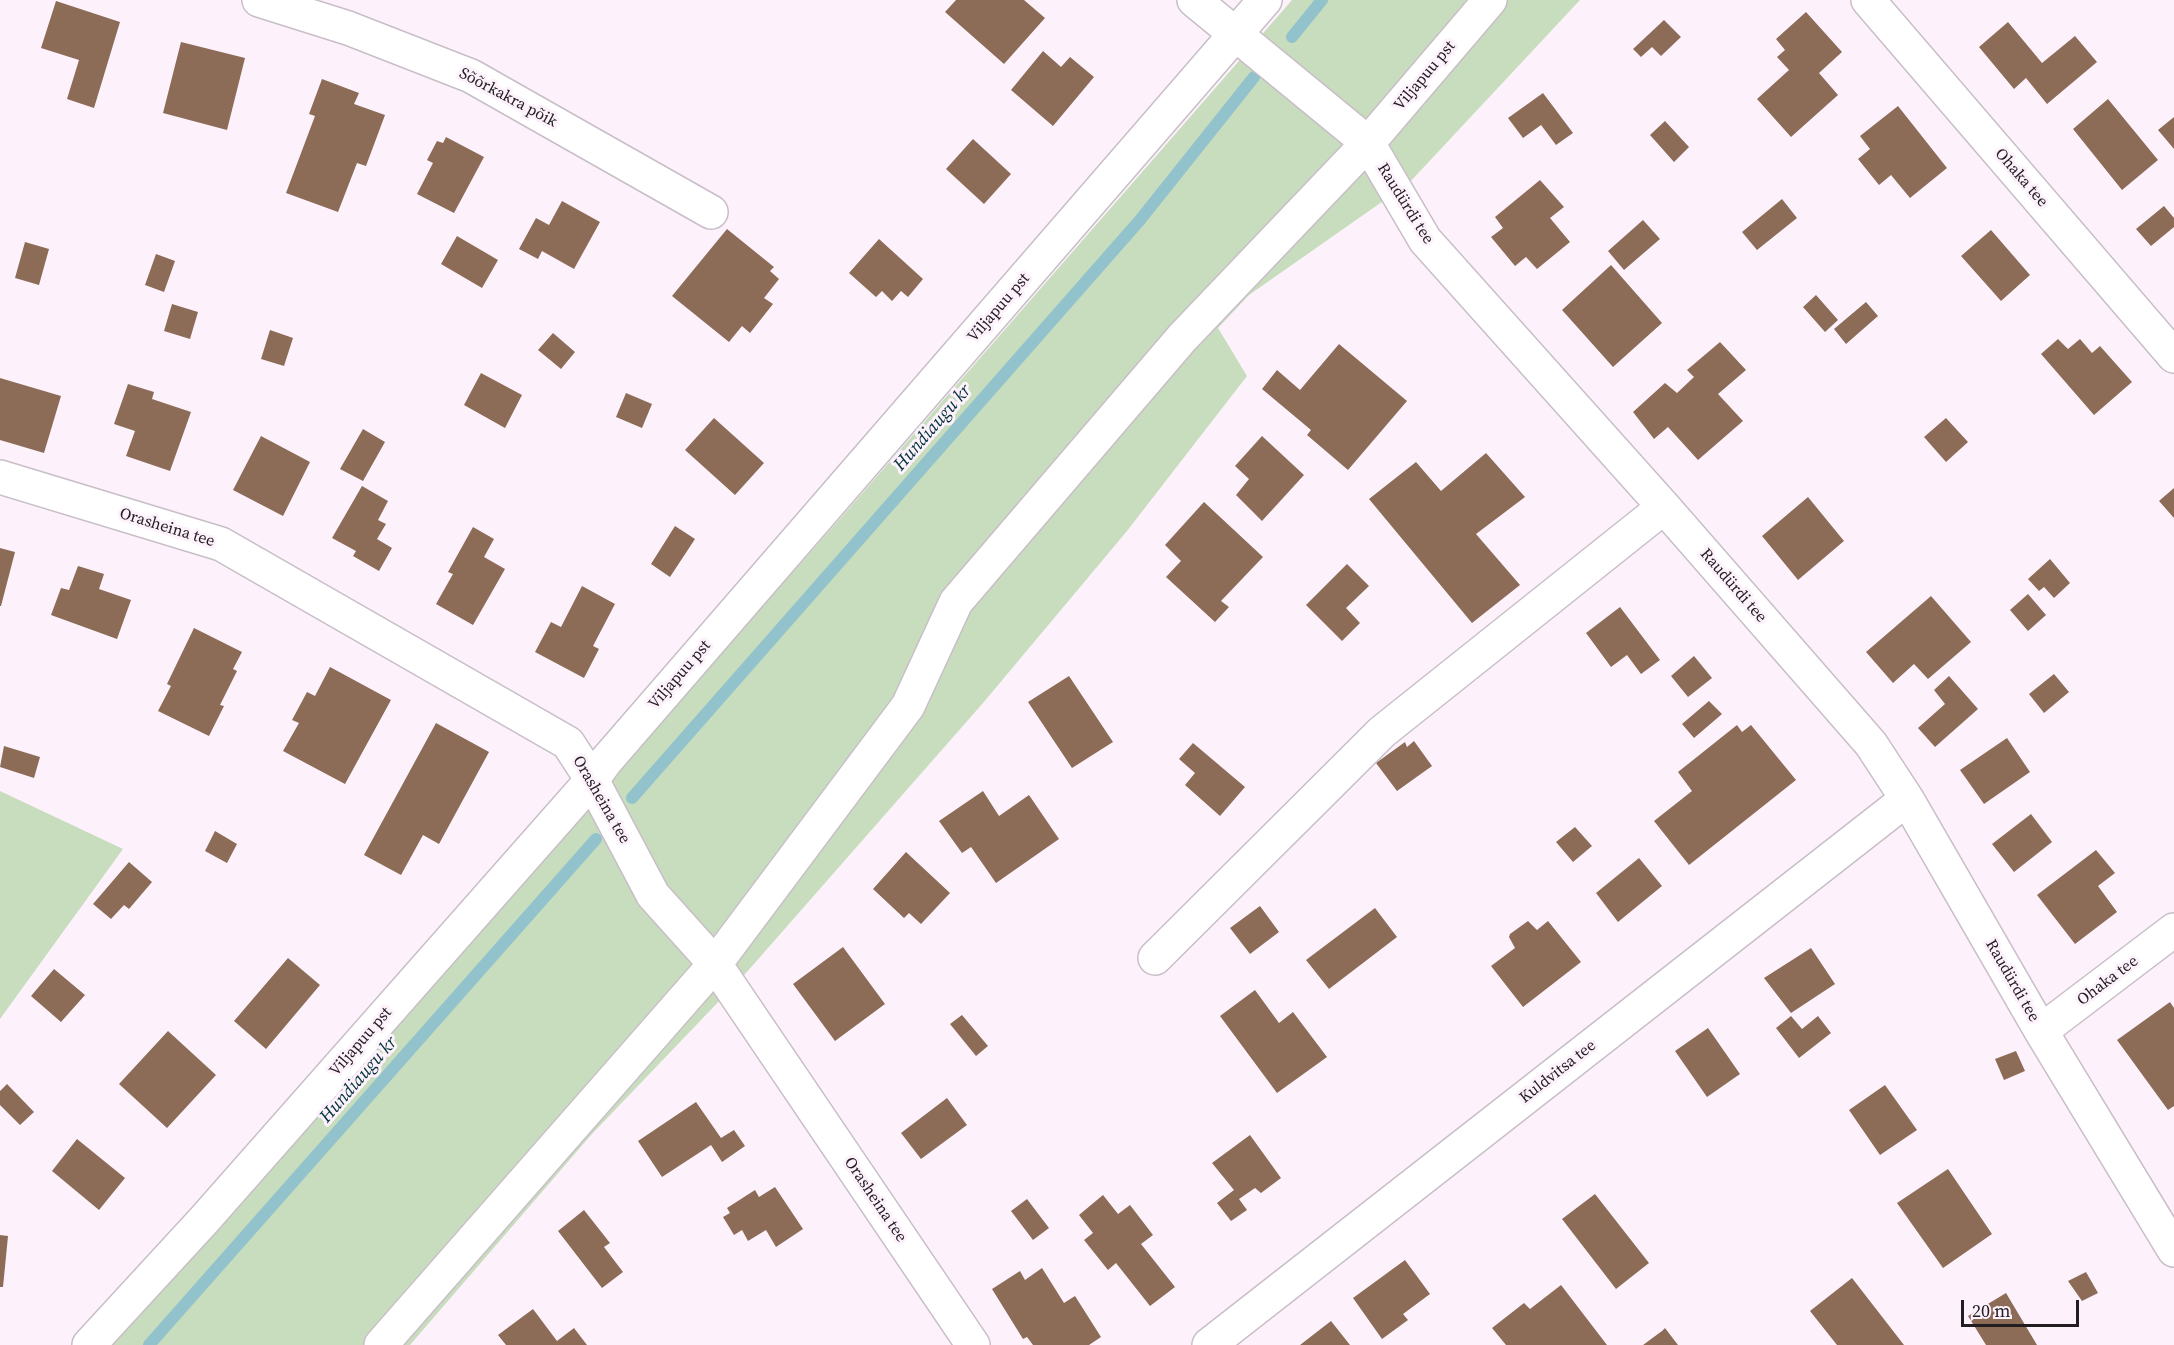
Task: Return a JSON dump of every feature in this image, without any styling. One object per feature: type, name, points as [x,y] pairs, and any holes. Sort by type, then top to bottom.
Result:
[{"type":"street","name":"Sõõrkakra põik","points":[[259,0],[348,28],[471,76],[711,212]]},
{"type":"street","name":"Raudürdi tee","points":[[1194,0],[1368,144],[1425,240],[1664,507],[1871,744],[1907,799],[2041,1031],[2174,1250]]},
{"type":"street","name":"Viljapuu pst","points":[[89,1345],[204,1220],[592,780],[628,735],[1265,0]]},
{"type":"street","name":"Viljapuu pst","points":[[381,1345],[715,964],[908,706],[956,602],[1182,338],[1368,144],[1490,0]]},
{"type":"street","name":"Ohaka tee","points":[[1868,0],[2174,356]]},
{"type":"street","name":"Orasheina tee","points":[[0,477],[221,544],[568,743],[592,780],[653,895],[715,964],[973,1345]]},
{"type":"street","points":[[1155,958],[1382,732],[1664,507]]},
{"type":"street","name":"Kuldvitsa tee","points":[[1209,1345],[1907,799]]},
{"type":"street","name":"Ohaka tee","points":[[2041,1031],[2174,930]]},
{"type":"green space","points":[[1292,0],[1580,0],[1409,183],[1249,295],[1218,328],[1247,376],[1127,531],[983,703],[746,973],[591,1135],[410,1345],[110,1345],[838,521]]},
{"type":"green space","points":[[0,791],[123,849],[0,1019]]},
{"type":"building","points":[[956,0],[1024,0],[1045,18],[1004,64],[945,12]]},
{"type":"building","points":[[56,1],[120,22],[94,108],[67,99],[79,60],[41,48]]},
{"type":"building","points":[[1806,12],[1842,52],[1819,73],[1838,95],[1791,137],[1757,99],[1789,70],[1777,57],[1785,50],[1776,39]]},
{"type":"building","points":[[1664,20],[1681,37],[1661,56],[1652,47],[1641,57],[1633,49]]},
{"type":"building","points":[[2008,22],[2042,63],[2075,36],[2097,62],[2047,104],[2026,78],[2014,89],[1979,47]]},
{"type":"building","points":[[181,42],[245,58],[227,130],[163,113]]},
{"type":"building","points":[[1043,51],[1061,67],[1070,57],[1094,77],[1053,126],[1011,90]]},
{"type":"building","points":[[322,79],[359,93],[354,104],[385,115],[366,166],[357,163],[338,212],[286,193],[315,116],[309,114]]},
{"type":"building","points":[[1543,93],[1573,133],[1556,145],[1541,125],[1523,138],[1508,118]]},
{"type":"building","points":[[2108,99],[2158,160],[2122,190],[2073,129]]},
{"type":"building","points":[[1898,106],[1947,168],[1910,198],[1891,175],[1879,185],[1858,159],[1870,149],[1860,136]]},
{"type":"building","points":[[2174,117],[2174,149],[2158,130]]},
{"type":"building","points":[[1665,121],[1689,147],[1674,162],[1650,135]]},
{"type":"building","points":[[446,137],[484,157],[454,213],[417,194],[433,163],[427,160],[437,141],[443,143]]},
{"type":"building","points":[[973,139],[1011,174],[984,204],[946,169]]},
{"type":"building","points":[[1540,180],[1564,207],[1550,218],[1570,242],[1537,269],[1526,257],[1515,266],[1491,237],[1503,228],[1495,217]]},
{"type":"building","points":[[1782,199],[1797,218],[1757,250],[1742,232]]},
{"type":"building","points":[[562,201],[600,222],[574,269],[542,251],[538,259],[519,249],[536,218],[549,225]]},
{"type":"building","points":[[2164,206],[2174,218],[2174,227],[2151,246],[2136,229]]},
{"type":"building","points":[[1643,220],[1660,239],[1624,270],[1608,251]]},
{"type":"building","points":[[727,229],[774,267],[770,271],[779,279],[764,298],[773,304],[750,333],[742,326],[729,342],[672,296]]},
{"type":"building","points":[[1991,230],[2030,275],[2001,301],[1961,256]]},
{"type":"building","points":[[457,236],[498,260],[482,288],[441,264]]},
{"type":"building","points":[[879,239],[923,279],[908,297],[901,291],[892,301],[882,291],[876,297],[849,273]]},
{"type":"building","points":[[25,242],[49,249],[39,285],[15,278]]},
{"type":"building","points":[[156,254],[175,261],[164,292],[145,285]]},
{"type":"building","points":[[1611,265],[1662,323],[1613,367],[1562,310]]},
{"type":"building","points":[[1816,295],[1838,320],[1825,332],[1803,307]]},
{"type":"building","points":[[1866,302],[1878,316],[1846,344],[1834,329]]},
{"type":"building","points":[[172,304],[198,312],[190,339],[164,331]]},
{"type":"building","points":[[270,330],[293,338],[284,366],[261,359]]},
{"type":"building","points":[[553,333],[575,352],[561,369],[538,350]]},
{"type":"building","points":[[2058,339],[2068,349],[2080,339],[2092,353],[2100,346],[2132,382],[2094,415],[2041,354]]},
{"type":"building","points":[[1720,342],[1746,370],[1718,394],[1743,421],[1698,460],[1668,427],[1654,439],[1633,412],[1665,383],[1677,393],[1694,377],[1687,370]]},
{"type":"building","points":[[1339,344],[1407,401],[1348,470],[1307,435],[1311,430],[1262,389],[1277,370],[1300,390]]},
{"type":"building","points":[[481,373],[522,395],[505,428],[464,405]]},
{"type":"building","points":[[0,378],[61,396],[44,453],[0,440]]},
{"type":"building","points":[[128,384],[154,392],[152,399],[191,412],[170,471],[126,456],[135,431],[114,424]]},
{"type":"building","points":[[626,393],[652,404],[642,428],[616,417]]},
{"type":"building","points":[[714,418],[764,463],[735,495],[685,450]]},
{"type":"building","points":[[1946,418],[1968,442],[1946,462],[1924,437]]},
{"type":"building","points":[[363,429],[385,442],[363,481],[340,469]]},
{"type":"building","points":[[261,436],[310,462],[283,516],[233,490]]},
{"type":"building","points":[[1262,436],[1304,475],[1262,521],[1236,495],[1249,479],[1235,466]]},
{"type":"building","points":[[1486,453],[1525,497],[1476,534],[1520,585],[1472,623],[1369,499],[1416,462],[1441,491]]},
{"type":"building","points":[[362,486],[388,501],[378,520],[386,524],[377,539],[392,548],[379,571],[353,556],[356,551],[332,538]]},
{"type":"building","points":[[2174,488],[2174,518],[2159,501]]},
{"type":"building","points":[[1808,497],[1844,541],[1798,580],[1762,536]]},
{"type":"building","points":[[1204,502],[1263,557],[1221,601],[1229,607],[1215,622],[1166,577],[1181,561],[1165,545]]},
{"type":"building","points":[[675,526],[695,539],[670,577],[651,564]]},
{"type":"building","points":[[473,527],[494,539],[484,557],[505,569],[473,625],[436,604],[453,574],[448,572]]},
{"type":"building","points":[[0,548],[15,552],[1,606],[0,606]]},
{"type":"building","points":[[2050,559],[2070,583],[2054,598],[2044,587],[2039,591],[2028,579]]},
{"type":"building","points":[[1347,564],[1369,586],[1346,608],[1360,623],[1342,641],[1306,605]]},
{"type":"building","points":[[78,566],[104,574],[99,589],[131,600],[117,639],[51,615],[61,588],[69,590]]},
{"type":"building","points":[[582,586],[615,604],[593,646],[599,649],[584,678],[535,652],[551,622],[561,627]]},
{"type":"building","points":[[2028,594],[2046,615],[2028,631],[2010,610]]},
{"type":"building","points":[[1931,596],[1971,642],[1928,679],[1914,664],[1893,683],[1866,652]]},
{"type":"building","points":[[1620,607],[1660,660],[1641,674],[1627,655],[1611,667],[1586,633]]},
{"type":"building","points":[[194,628],[242,652],[233,669],[237,671],[220,705],[224,706],[209,736],[158,711],[171,686],[167,684]]},
{"type":"building","points":[[1694,656],[1712,678],[1688,697],[1671,676]]},
{"type":"building","points":[[330,667],[391,700],[345,784],[283,751],[299,723],[292,720],[307,692],[315,696]]},
{"type":"building","points":[[2054,674],[2069,692],[2044,713],[2029,694]]},
{"type":"building","points":[[1069,676],[1113,742],[1072,768],[1028,702]]},
{"type":"building","points":[[1949,676],[1978,709],[1935,747],[1918,728],[1945,704],[1934,690]]},
{"type":"building","points":[[1709,701],[1722,714],[1694,738],[1682,724]]},
{"type":"building","points":[[436,723],[489,752],[439,844],[423,835],[401,875],[364,855]]},
{"type":"building","points":[[1737,725],[1742,732],[1751,725],[1796,780],[1689,865],[1654,821],[1692,791],[1678,772]]},
{"type":"building","points":[[2007,738],[2030,772],[1984,804],[1960,770]]},
{"type":"building","points":[[1414,741],[1432,766],[1397,791],[1376,763],[1405,742],[1407,747]]},
{"type":"building","points":[[1193,743],[1245,787],[1220,816],[1185,785],[1195,773],[1179,759]]},
{"type":"building","points":[[4,746],[40,757],[34,778],[0,767]]},
{"type":"building","points":[[983,791],[999,816],[1029,795],[1059,839],[996,883],[971,847],[962,853],[939,821]]},
{"type":"building","points":[[2031,814],[2052,842],[2014,872],[1992,844]]},
{"type":"building","points":[[1575,827],[1592,846],[1573,862],[1556,842]]},
{"type":"building","points":[[215,831],[237,844],[227,863],[205,851]]},
{"type":"building","points":[[2096,850],[2115,873],[2098,886],[2117,912],[2075,944],[2037,895]]},
{"type":"building","points":[[906,852],[950,893],[921,924],[909,913],[904,918],[873,889]]},
{"type":"building","points":[[1639,858],[1662,886],[1618,922],[1596,893]]},
{"type":"building","points":[[129,862],[152,882],[129,909],[124,905],[111,919],[93,904]]},
{"type":"building","points":[[1260,906],[1279,932],[1250,954],[1230,928]]},
{"type":"building","points":[[1375,908],[1397,937],[1329,989],[1306,960]]},
{"type":"building","points":[[1528,921],[1537,930],[1548,921],[1581,962],[1523,1007],[1491,966],[1515,948],[1509,937],[1510,934]]},
{"type":"building","points":[[843,947],[885,1004],[835,1041],[793,984]]},
{"type":"building","points":[[1811,948],[1835,984],[1791,1013],[1764,978]]},
{"type":"building","points":[[288,958],[320,985],[266,1049],[234,1021]]},
{"type":"building","points":[[54,969],[85,995],[61,1022],[31,996]]},
{"type":"building","points":[[1255,990],[1279,1023],[1293,1012],[1327,1057],[1277,1093],[1220,1016]]},
{"type":"building","points":[[2170,1002],[2174,1008],[2174,1106],[2168,1110],[2117,1040]]},
{"type":"building","points":[[962,1015],[988,1046],[976,1056],[950,1024]]},
{"type":"building","points":[[1791,1016],[1802,1029],[1818,1016],[1831,1033],[1799,1058],[1776,1028]]},
{"type":"building","points":[[1708,1028],[1740,1074],[1707,1097],[1675,1051]]},
{"type":"building","points":[[168,1031],[216,1075],[167,1128],[119,1084]]},
{"type":"building","points":[[2016,1051],[2025,1071],[2004,1080],[1995,1059]]},
{"type":"building","points":[[7,1084],[34,1112],[20,1125],[0,1105],[0,1091]]},
{"type":"building","points":[[1885,1085],[1917,1130],[1880,1155],[1849,1110]]},
{"type":"building","points":[[947,1098],[967,1125],[921,1159],[901,1133]]},
{"type":"building","points":[[696,1102],[721,1138],[734,1130],[745,1146],[722,1162],[711,1145],[662,1177],[638,1141]]},
{"type":"building","points":[[1250,1135],[1281,1178],[1261,1193],[1255,1188],[1239,1199],[1247,1210],[1231,1221],[1217,1203],[1234,1190],[1212,1163]]},
{"type":"building","points":[[77,1139],[125,1178],[99,1210],[52,1171]]},
{"type":"building","points":[[1948,1169],[1992,1234],[1943,1268],[1897,1203]]},
{"type":"building","points":[[775,1187],[803,1229],[776,1247],[766,1230],[748,1241],[742,1230],[734,1235],[723,1217],[730,1213],[727,1208],[755,1190],[759,1197]]},
{"type":"building","points":[[1595,1194],[1649,1263],[1616,1289],[1562,1219]]},
{"type":"building","points":[[1103,1195],[1118,1214],[1130,1205],[1153,1235],[1141,1244],[1175,1287],[1150,1306],[1116,1263],[1108,1270],[1084,1240],[1093,1233],[1079,1215]]},
{"type":"building","points":[[1027,1199],[1049,1228],[1033,1240],[1011,1211]]},
{"type":"building","points":[[584,1210],[610,1243],[604,1247],[623,1272],[602,1288],[558,1231]]},
{"type":"building","points":[[0,1235],[8,1236],[3,1287],[0,1287]]},
{"type":"building","points":[[1405,1260],[1430,1294],[1403,1314],[1408,1320],[1382,1339],[1353,1298]]},
{"type":"building","points":[[1042,1268],[1064,1303],[1075,1296],[1101,1337],[1089,1345],[1033,1345],[1027,1337],[1023,1339],[992,1289],[1020,1271],[1025,1280]]},
{"type":"building","points":[[2086,1272],[2098,1293],[2082,1301],[2068,1281]]},
{"type":"building","points":[[1852,1278],[1904,1345],[1837,1345],[1810,1311]]},
{"type":"building","points":[[1561,1285],[1607,1345],[1506,1345],[1492,1328],[1524,1303],[1530,1309]]},
{"type":"building","points":[[2006,1293],[2037,1345],[1986,1345],[1968,1316]]},
{"type":"building","points":[[533,1309],[557,1341],[574,1328],[587,1345],[506,1345],[498,1335]]},
{"type":"building","points":[[1331,1321],[1350,1345],[1300,1345]]},
{"type":"building","points":[[1665,1328],[1678,1345],[1643,1345],[1662,1331]]},
{"type":"waterway","name":"Hundiaugu kr","points":[[1292,37],[1322,0]]},
{"type":"waterway","name":"Hundiaugu kr","points":[[632,798],[1140,220],[1254,77]]},
{"type":"waterway","name":"Hundiaugu kr","points":[[149,1345],[596,839]]}]
